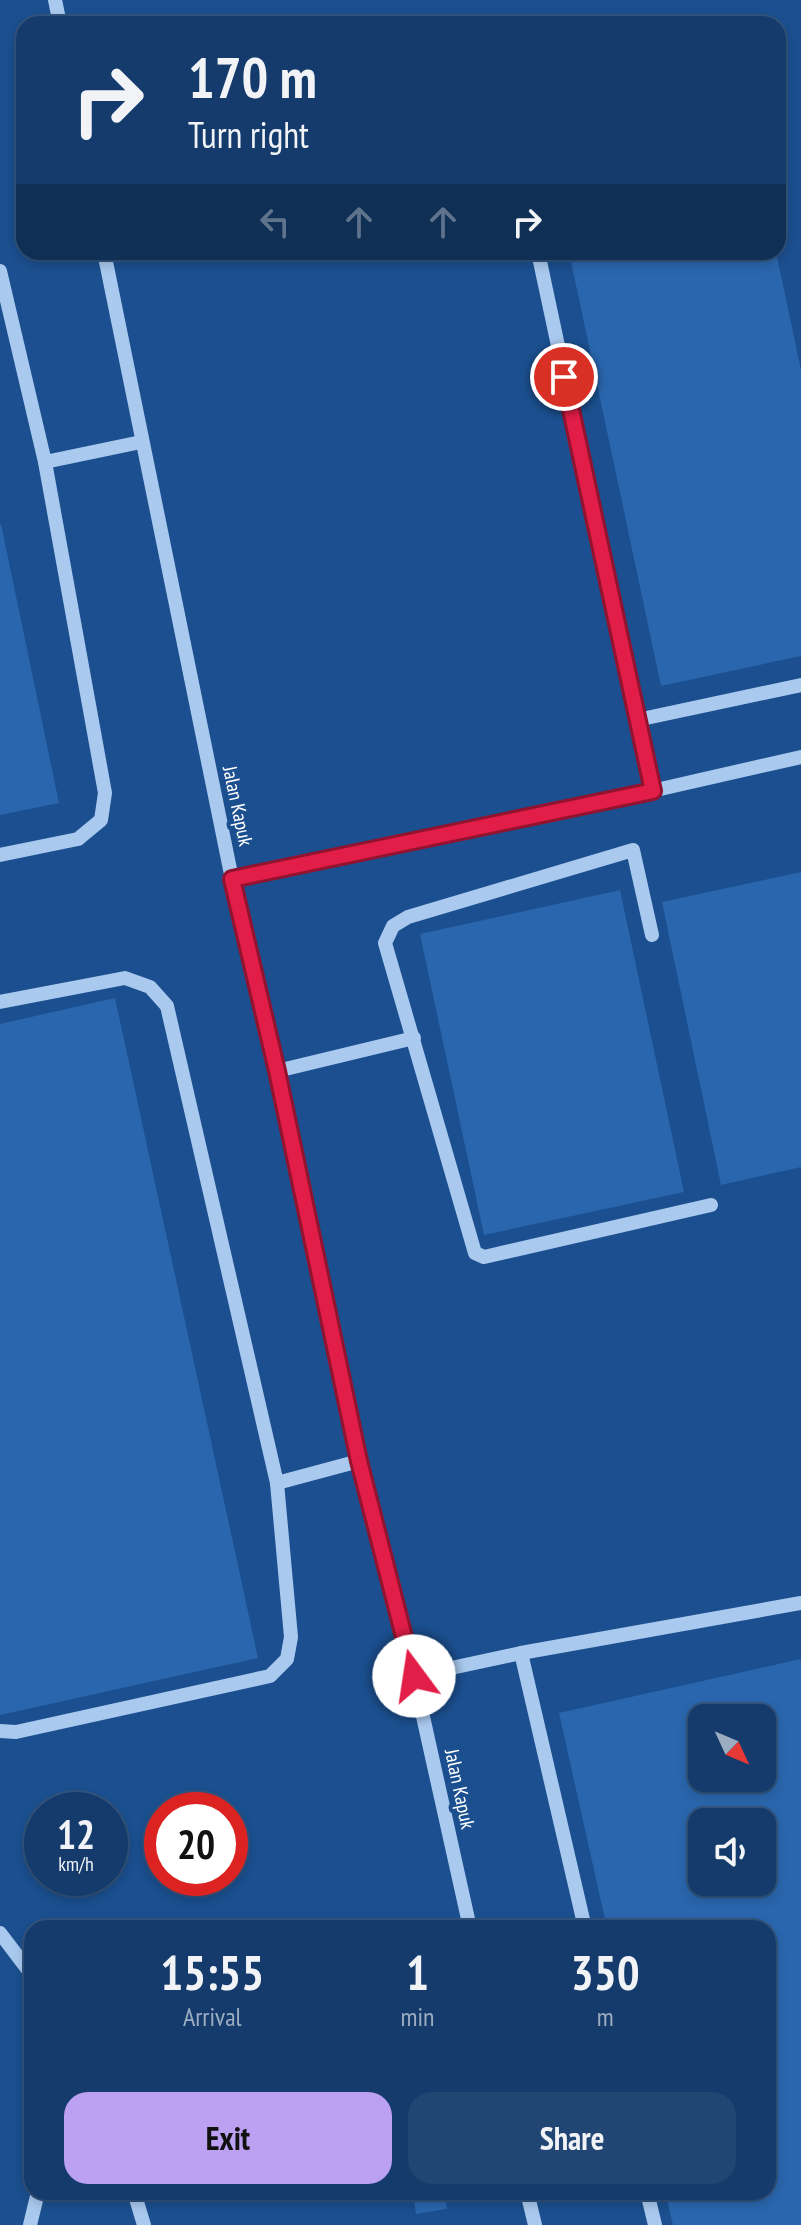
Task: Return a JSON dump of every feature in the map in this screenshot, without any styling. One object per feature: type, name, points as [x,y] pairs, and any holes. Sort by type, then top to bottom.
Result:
[{"type":"street","name":"Jalan Kapuk","points":[[106,260],[232,879],[277,1071],[359,1461],[414,1676],[468,1920]]},
{"type":"street","points":[[540,260],[653,791]]},
{"type":"street","points":[[0,271],[45,462],[105,793],[101,820],[78,839],[0,855]]},
{"type":"street","points":[[45,462],[141,442]]},
{"type":"street","points":[[637,720],[801,685]]},
{"type":"street","points":[[232,879],[801,757]]},
{"type":"street","points":[[652,935],[633,850],[408,917],[393,926],[385,943],[470,1245],[475,1253],[484,1257],[711,1205]]},
{"type":"street","points":[[0,1002],[125,978],[150,987],[167,1006],[277,1483],[291,1637],[287,1659],[270,1676],[16,1732],[0,1731]]},
{"type":"street","points":[[277,1071],[414,1038]]},
{"type":"street","points":[[277,1483],[359,1461]]},
{"type":"street","points":[[414,1676],[521,1653],[801,1603]]},
{"type":"street","points":[[521,1653],[583,1920]]},
{"type":"street","points":[[0,1933],[24,1964]]},
{"type":"street","points":[[30,2225],[36,2200]]},
{"type":"street","points":[[136,2200],[144,2225]]},
{"type":"street","points":[[529,2200],[535,2225]]},
{"type":"street","points":[[649,2200],[655,2225]]},
{"type":"building","points":[[571,260],[778,260],[801,370],[801,656],[661,686]]},
{"type":"building","points":[[0,525],[59,803],[0,815]]},
{"type":"building","points":[[801,872],[801,1167],[721,1185],[662,902]]},
{"type":"building","points":[[620,890],[684,1192],[484,1235],[420,934]]},
{"type":"building","points":[[115,998],[258,1658],[0,1715],[0,1024]]},
{"type":"building","points":[[801,1659],[801,2225],[673,2225],[667,2200],[776,2200],[776,1920],[605,1920],[559,1713]]},
{"type":"building","points":[[414,2200],[446,2200],[447,2209],[416,2214]]},
{"type":"route","points":[[414,1676],[359,1461],[277,1071],[232,879],[653,791],[564,377]]}]
